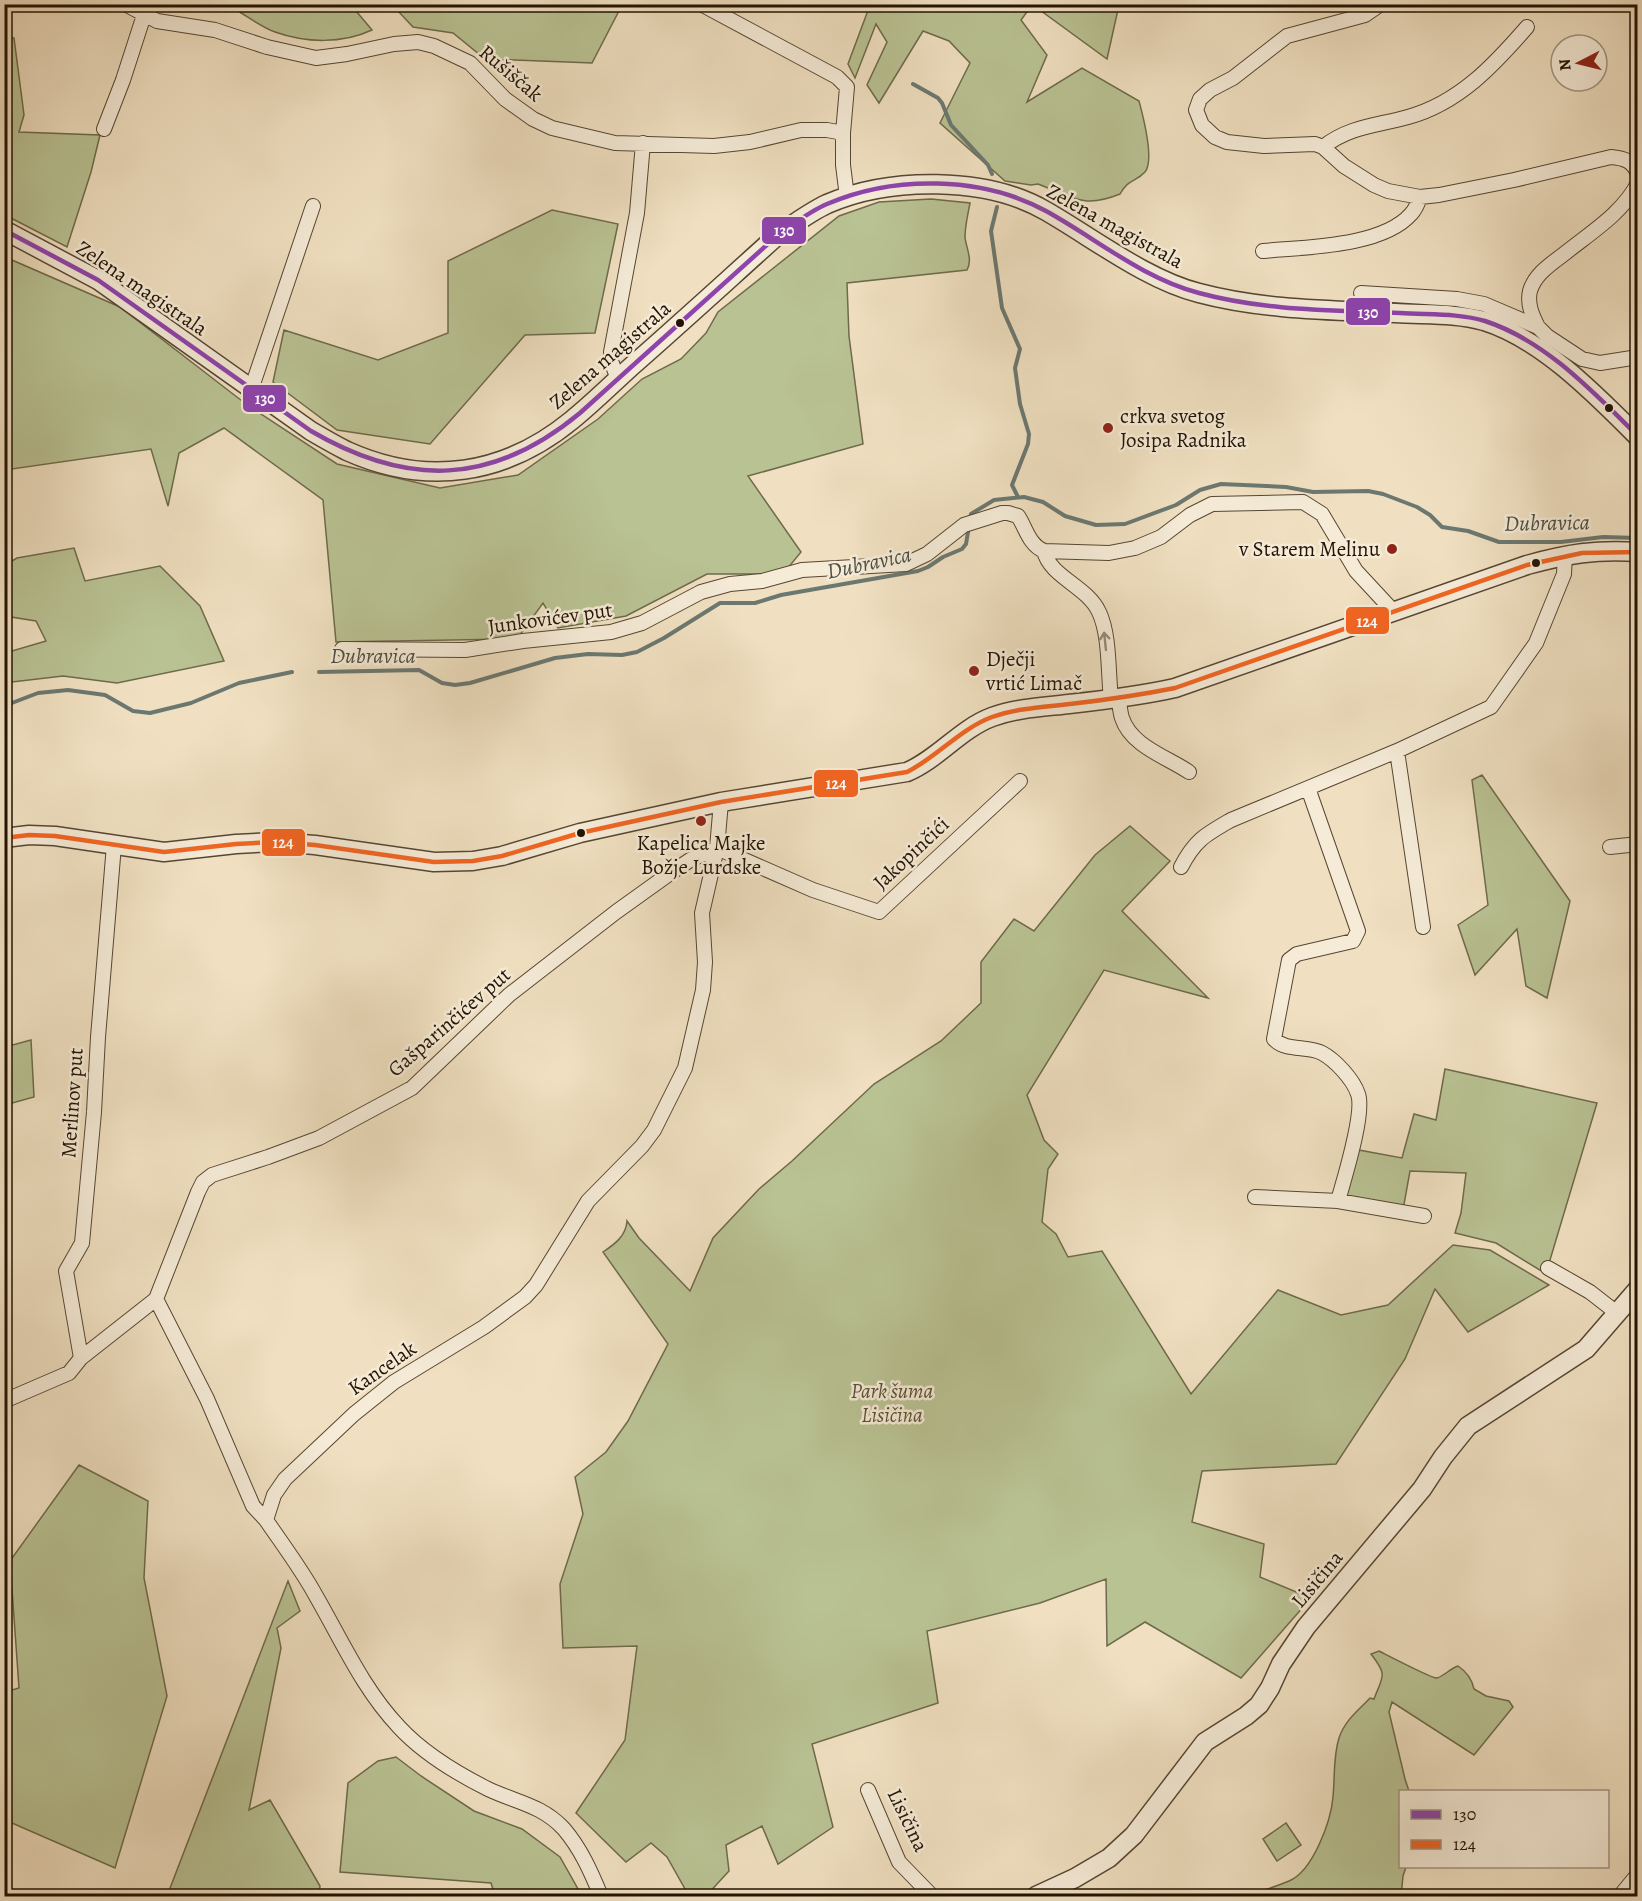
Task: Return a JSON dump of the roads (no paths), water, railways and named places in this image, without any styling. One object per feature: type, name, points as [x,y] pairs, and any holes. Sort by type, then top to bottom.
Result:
[{"type":"street","name":"Rušiščak","points":[[125,4],[157,21],[215,30],[267,47],[316,58],[394,44],[418,42],[434,46],[470,63],[505,99],[532,119],[552,128],[615,142],[714,146],[750,142],[801,130],[827,130],[843,133]]},
{"type":"street","points":[[702,4],[837,77],[847,87],[843,133],[843,165],[847,197]]},
{"type":"street","points":[[1381,4],[1365,15],[1287,36],[1233,78],[1210,90],[1200,99],[1196,110],[1202,124],[1215,137],[1227,142],[1264,146],[1306,143],[1323,147],[1367,182],[1388,191],[1420,197],[1493,184],[1611,157],[1624,158],[1635,166],[1638,174]]},
{"type":"street","points":[[104,129],[144,15]]},
{"type":"street","points":[[1323,147],[1344,132],[1410,117],[1458,93],[1478,80],[1527,27]]},
{"type":"street","points":[[618,379],[611,361],[611,352],[635,224],[643,143]]},
{"type":"street","name":"Zelena magistrala","points":[[4,230],[98,280],[311,431],[367,459],[411,470],[454,472],[493,465],[520,454],[572,420],[779,234],[808,214],[847,197],[902,185],[941,183],[991,189],[1043,209],[1164,282],[1195,292],[1231,301],[1266,306],[1435,314],[1485,322],[1505,330],[1558,363],[1638,437]]},
{"type":"street","points":[[1538,327],[1529,302],[1534,281],[1545,269],[1632,196],[1638,183]]},
{"type":"street","points":[[1263,251],[1363,239],[1386,231],[1411,214],[1420,197]]},
{"type":"street","points":[[251,390],[313,206]]},
{"type":"street","points":[[1361,293],[1484,304],[1538,327],[1547,336],[1582,359],[1600,363],[1638,357]]},
{"type":"street","points":[[1044,551],[1109,553],[1135,548],[1161,537],[1190,515],[1212,504],[1303,502],[1322,514],[1356,571],[1394,612]]},
{"type":"street","name":"Junkovićev put","points":[[342,649],[465,650],[611,632],[642,623],[701,592],[730,584],[762,580],[802,570],[906,564],[927,554],[964,525],[1002,513],[1018,516],[1034,544],[1044,551],[1048,563],[1087,593],[1099,612],[1106,635],[1115,699]]},
{"type":"street","points":[[4,838],[41,835],[164,852],[276,842],[315,845],[434,862],[473,861],[502,856],[580,832],[721,802],[907,772],[926,763],[964,733],[989,718],[1016,709],[1115,699],[1175,688],[1527,565],[1566,554],[1605,550],[1638,552]]},
{"type":"street","points":[[1181,867],[1190,849],[1204,835],[1231,820],[1397,751],[1491,707],[1536,643],[1564,574],[1566,554]]},
{"type":"street","points":[[1115,699],[1131,734],[1189,772]]},
{"type":"street","points":[[1397,751],[1423,927]]},
{"type":"street","name":"Jakopinčići","points":[[717,849],[813,890],[879,912],[1020,781]]},
{"type":"street","points":[[1308,788],[1358,931],[1353,940],[1297,954],[1289,960],[1274,1039],[1279,1045],[1321,1052],[1335,1063],[1359,1095],[1359,1116],[1338,1201]]},
{"type":"street","name":"Kancelak","points":[[266,1520],[274,1495],[285,1479],[354,1414],[394,1382],[484,1327],[525,1297],[536,1285],[588,1201],[642,1146],[654,1130],[685,1068],[703,990],[705,962],[702,913],[717,849],[721,802]]},
{"type":"street","points":[[1610,847],[1638,844]]},
{"type":"street","name":"Merlinov put","points":[[81,1358],[66,1271],[82,1243],[114,845]]},
{"type":"street","name":"Gašparinčićev put","points":[[156,1299],[203,1182],[212,1175],[319,1138],[412,1088],[509,995],[669,874],[690,860],[717,849]]},
{"type":"street","points":[[1255,1197],[1338,1201],[1424,1216]]},
{"type":"street","points":[[1548,1268],[1590,1292],[1617,1313]]},
{"type":"street","name":"Lisičina","points":[[1036,1896],[1075,1878],[1109,1858],[1134,1835],[1205,1742],[1259,1705],[1281,1664],[1306,1627],[1422,1489],[1443,1457],[1468,1426],[1586,1349],[1638,1289]]},
{"type":"street","points":[[4,1401],[69,1373],[81,1358],[156,1299],[207,1399],[253,1506],[266,1520],[315,1594],[344,1648],[380,1706],[418,1745],[455,1771],[490,1790],[525,1802],[562,1828],[587,1863],[601,1896]]},
{"type":"street","name":"Lisičina","points":[[868,1791],[899,1862],[932,1896]]},
{"type":"street","points":[[1620,1896],[1638,1874]]},
{"type":"waterway","points":[[913,84],[938,98],[951,125],[988,165],[992,174]]},
{"type":"waterway","points":[[997,207],[991,231],[1002,308],[1020,349],[1015,368],[1020,404],[1029,434],[1028,444],[1012,485],[1018,497]]},
{"type":"waterway","name":"Dubravica","points":[[970,519],[971,514],[994,500],[1024,497],[1043,502],[1065,516],[1096,525],[1125,524],[1176,505],[1200,490],[1221,484],[1286,487],[1313,492],[1368,491],[1383,494],[1417,507],[1430,515],[1442,527],[1468,531],[1499,542],[1561,542],[1603,537],[1638,538]]},
{"type":"waterway","name":"Dubravica","points":[[319,672],[419,670],[442,683],[455,685],[470,683],[555,658],[588,654],[622,655],[637,652],[720,603],[755,603],[781,595],[918,571],[962,549],[966,544],[969,526]]},
{"type":"waterway","name":"Dubravica","points":[[4,706],[38,693],[68,690],[105,695],[133,711],[150,713],[191,703],[239,683],[292,672]]},
{"type":"place","name":"crkva svetog Josipa Radnika","points":[[1108,428]]},
{"type":"place","name":"v Starem Melinu","points":[[1392,549]]},
{"type":"place","name":"Dječji vrtić Limač","points":[[974,671]]},
{"type":"place","name":"Kapelica Majke Božje Lurdske","points":[[701,821]]},
{"type":"park label","name":"Park šuma Lisičina","points":[[892,1403]]}]
